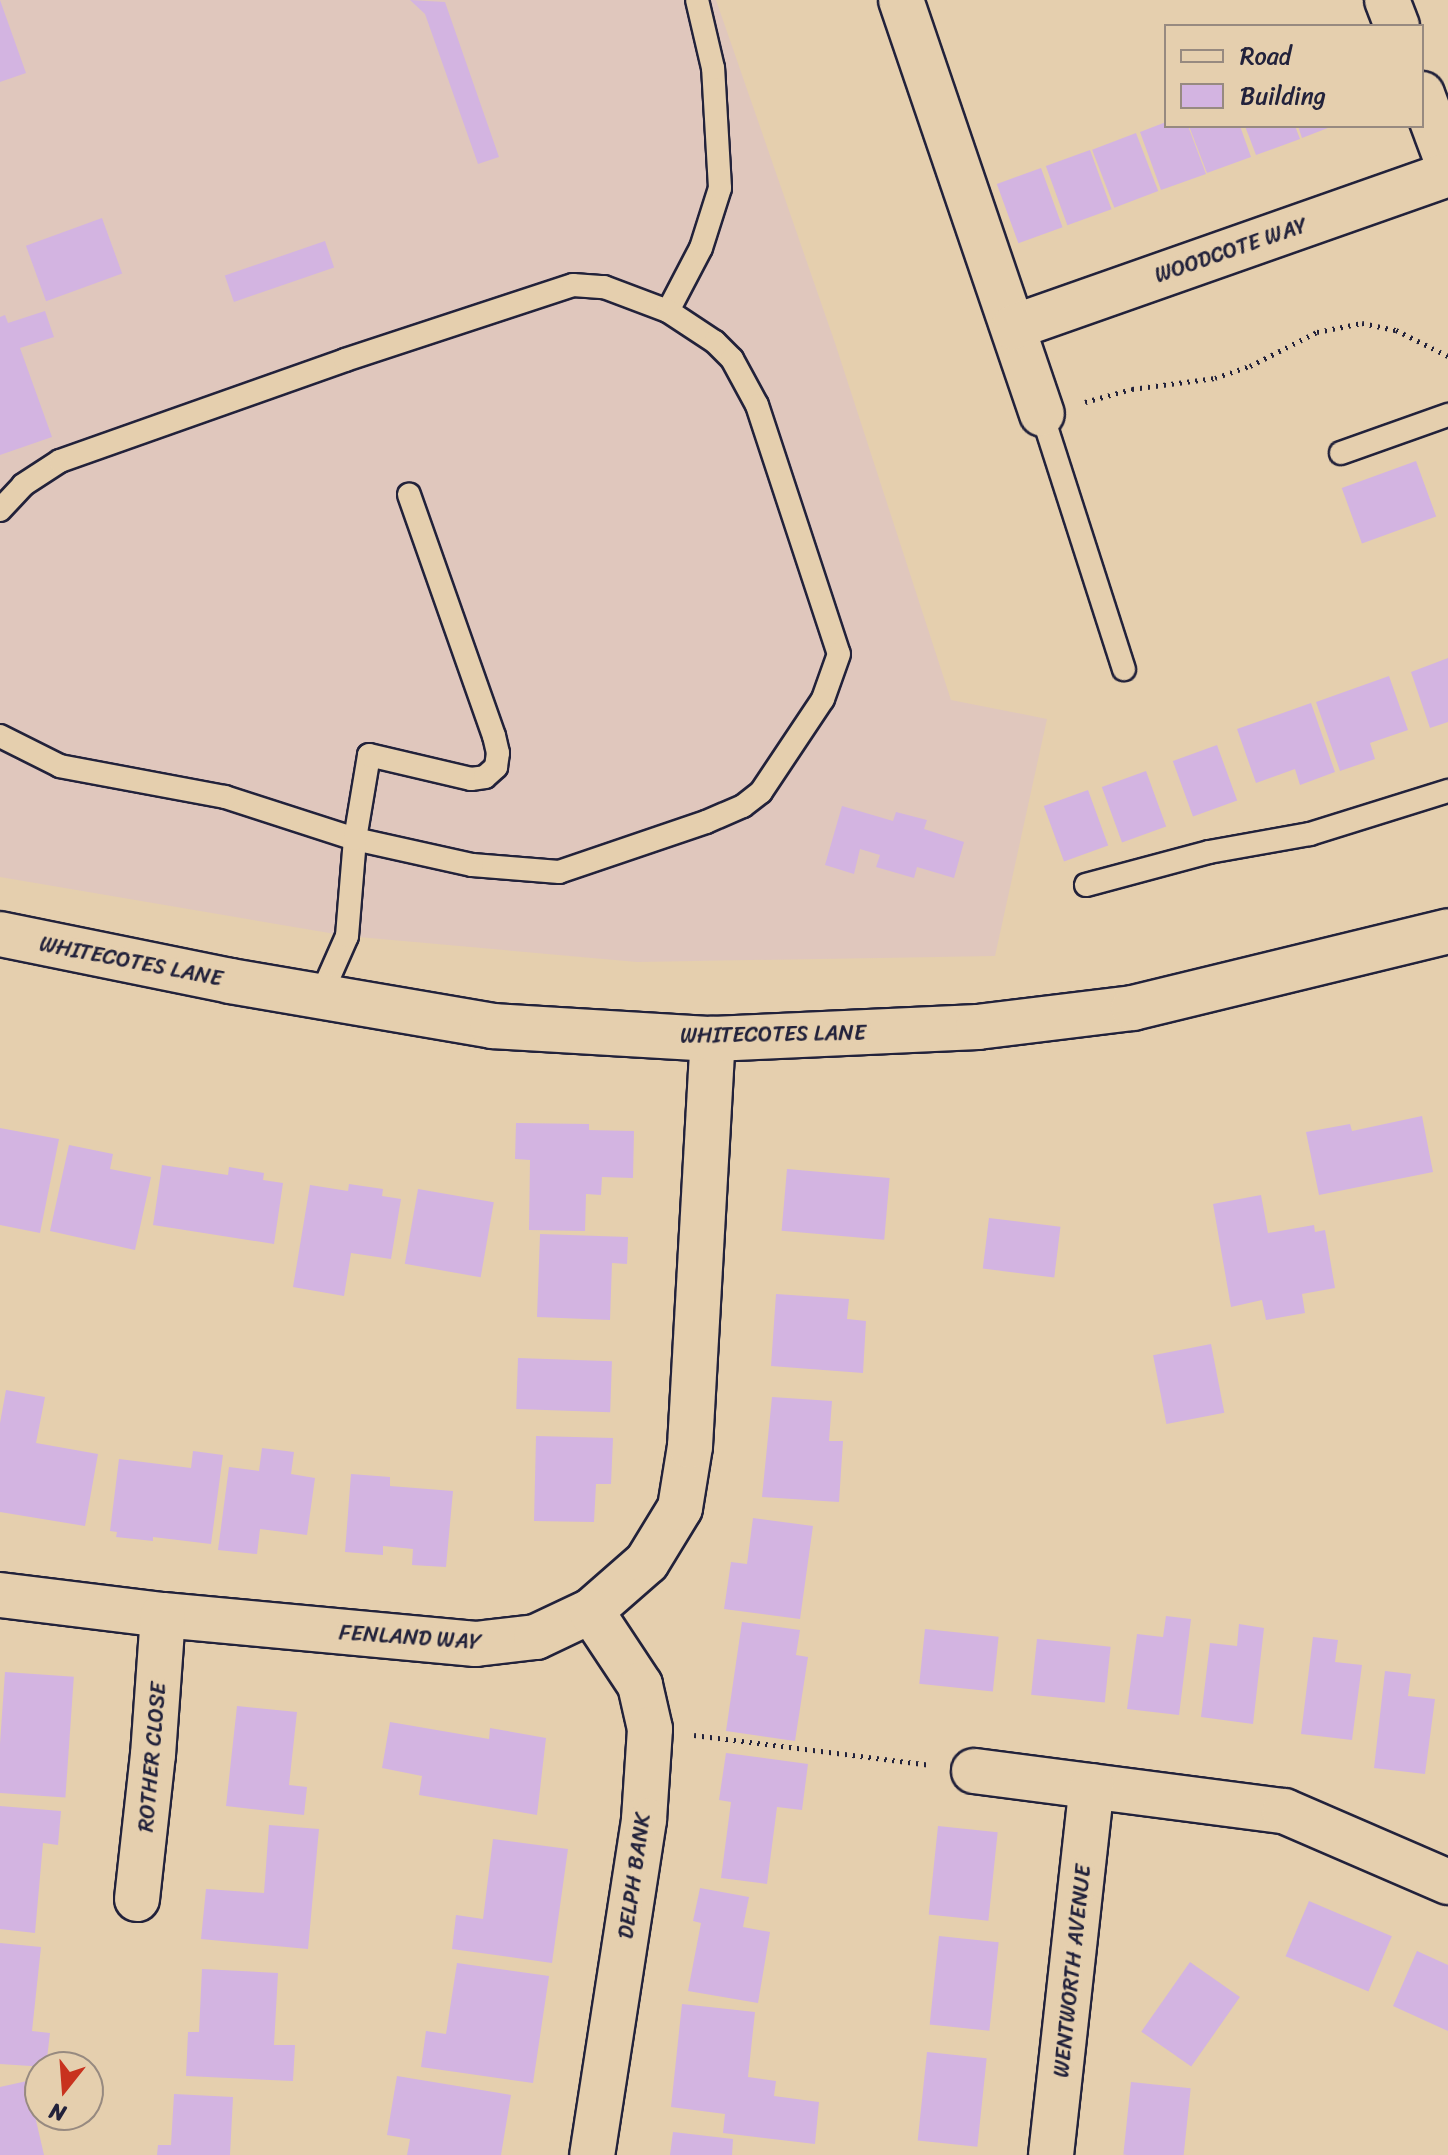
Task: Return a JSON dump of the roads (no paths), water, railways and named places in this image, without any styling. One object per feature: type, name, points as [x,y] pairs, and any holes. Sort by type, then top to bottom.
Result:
[{"type":"street","points":[[901,0],[1042,414]]},
{"type":"street","points":[[1387,0],[1396,24]]},
{"type":"street","points":[[1424,99],[1448,164]]},
{"type":"street","name":"WOODCOTE WAY","points":[[1014,327],[1448,174]]},
{"type":"street","name":"WHITECOTES LANE","points":[[0,934],[492,1026],[713,1039],[978,1027],[1133,1008],[1448,931]]},
{"type":"street","name":"FENLAND WAY","points":[[0,1595],[163,1615],[476,1644],[536,1637],[591,1611],[647,1562],[680,1508],[690,1446],[713,1039]]},
{"type":"street","name":"DELPH BANK","points":[[591,1611],[640,1685],[650,1729],[644,1820],[592,2155]]},
{"type":"street","name":"ROTHER CLOSE","points":[[137,1899],[153,1755],[163,1615]]},
{"type":"street","points":[[974,1771],[1212,1799],[1284,1811],[1448,1882]]},
{"type":"street","name":"WENTWORTH AVENUE","points":[[1051,2155],[1092,1786]]},
{"type":"lane","points":[[668,311],[701,248],[720,188],[713,68],[697,0]]},
{"type":"lane","points":[[0,510],[23,485],[60,461],[345,360],[573,285],[604,287],[668,311],[715,342],[732,359],[757,405],[839,654],[823,699],[761,792],[743,806],[706,822],[559,872],[472,865],[355,839],[225,797],[60,766],[0,736]]},
{"type":"lane","points":[[1042,414],[1124,669]]},
{"type":"lane","points":[[1341,453],[1448,415]]},
{"type":"lane","points":[[321,995],[347,936],[355,839],[369,755],[471,779],[485,777],[496,767],[498,753],[494,736],[409,494]]},
{"type":"lane","points":[[1086,885],[1209,852],[1310,834],[1448,791]]}]
